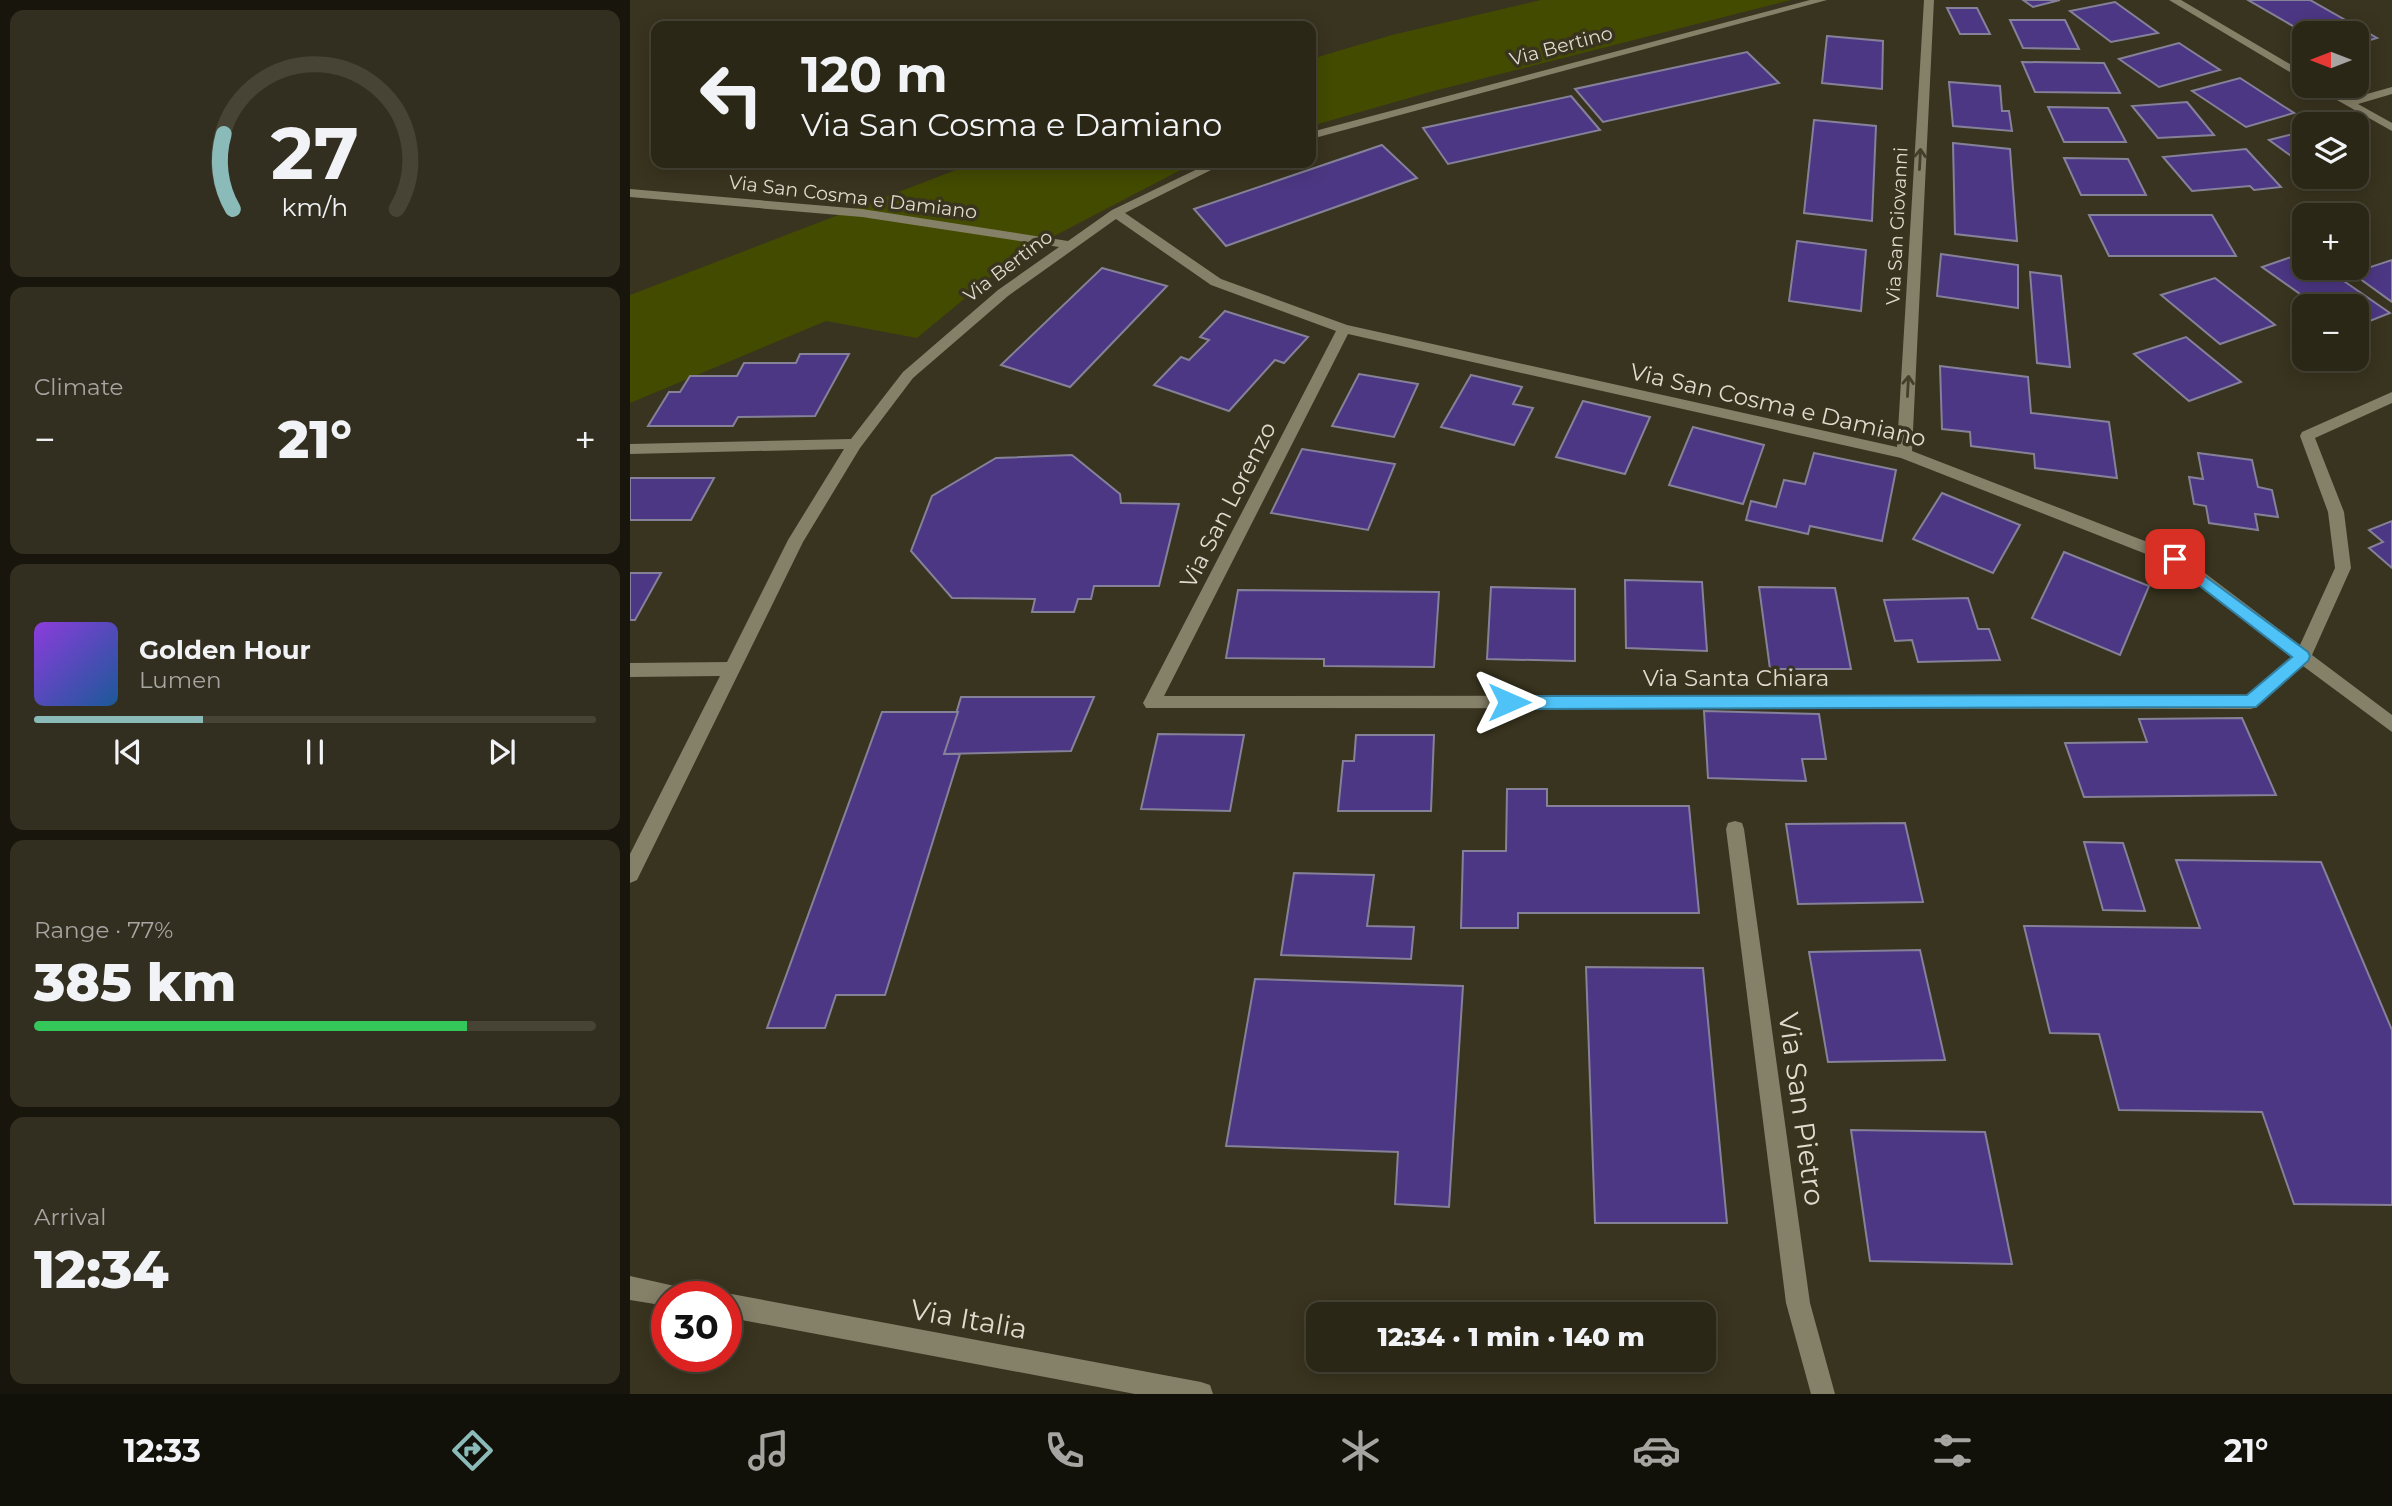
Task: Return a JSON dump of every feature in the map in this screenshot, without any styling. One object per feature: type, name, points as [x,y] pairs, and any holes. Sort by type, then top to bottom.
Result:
[{"type":"street","name":"Via Bertino","points":[[1316,135],[1822,0]]},
{"type":"street","name":"Via San Giovanni","points":[[1904,454],[1929,0]]},
{"type":"street","points":[[2174,0],[2292,70]]},
{"type":"street","points":[[2348,103],[2392,90]]},
{"type":"street","points":[[2339,98],[2392,128]]},
{"type":"street","name":"Via Bertino","points":[[630,874],[796,540],[855,444],[908,375],[1003,293],[1116,213],[1209,168]]},
{"type":"street","name":"Via San Cosma e Damiano","points":[[630,193],[862,214],[1070,245]]},
{"type":"street","name":"Via San Cosma e Damiano","points":[[1116,213],[1216,282],[1344,329],[1904,454],[2175,559],[2392,724]]},
{"type":"street","name":"Via San Lorenzo","points":[[1152,703],[1344,329]]},
{"type":"street","points":[[2302,656],[2343,568],[2336,512],[2307,436],[2392,397]]},
{"type":"street","points":[[630,449],[855,444]]},
{"type":"street","name":"Via Santa Chiara","points":[[1152,703],[2250,702],[2302,656]]},
{"type":"street","points":[[630,670],[733,669]]},
{"type":"street","name":"Via San Pietro","points":[[1735,829],[1798,1303],[1823,1394]]},
{"type":"street","points":[[630,1288],[651,1292]]},
{"type":"street","name":"Via Italia","points":[[742,1308],[1201,1394]]},
{"type":"green space","points":[[1541,0],[1791,0],[1430,92],[1316,125],[1316,58],[1392,35]]},
{"type":"green space","points":[[961,168],[1184,168],[1016,256],[917,338],[826,321],[630,403],[630,295]]},
{"type":"building","points":[[2023,0],[2060,0],[2033,7]]},
{"type":"building","points":[[2248,0],[2310,0],[2347,21],[2292,21],[2292,25]]},
{"type":"building","points":[[2115,2],[2158,33],[2111,42],[2070,11]]},
{"type":"building","points":[[1947,8],[1977,8],[1990,34],[1960,34]]},
{"type":"building","points":[[2010,20],[2065,20],[2079,49],[2023,48]]},
{"type":"building","points":[[1827,36],[1883,41],[1882,89],[1822,83]]},
{"type":"building","points":[[2179,43],[2220,70],[2159,87],[2119,59]]},
{"type":"building","points":[[1747,52],[1779,83],[1603,122],[1575,89]]},
{"type":"building","points":[[2022,62],[2104,63],[2120,93],[2035,92]]},
{"type":"building","points":[[2240,78],[2292,112],[2246,127],[2192,91]]},
{"type":"building","points":[[1949,82],[2000,86],[2002,111],[2009,111],[2012,131],[1953,126]]},
{"type":"building","points":[[1571,96],[1600,130],[1448,164],[1423,128]]},
{"type":"building","points":[[2187,102],[2214,135],[2158,138],[2132,106]]},
{"type":"building","points":[[2048,107],[2108,108],[2126,142],[2064,142]]},
{"type":"building","points":[[1814,120],[1876,126],[1872,221],[1804,213]]},
{"type":"building","points":[[2292,134],[2292,157],[2269,140]]},
{"type":"building","points":[[1953,143],[2010,149],[2017,241],[1955,234]]},
{"type":"building","points":[[1382,145],[1417,178],[1226,246],[1194,209],[1316,168]]},
{"type":"building","points":[[2246,149],[2281,187],[2254,190],[2250,186],[2192,191],[2163,157]]},
{"type":"building","points":[[2064,158],[2128,159],[2146,195],[2081,195]]},
{"type":"building","points":[[2089,215],[2212,215],[2236,256],[2109,256]]},
{"type":"building","points":[[1797,241],[1866,250],[1861,311],[1789,301]]},
{"type":"building","points":[[1941,254],[2018,265],[2018,308],[1937,296]]},
{"type":"building","points":[[2292,257],[2292,280],[2342,280],[2363,294],[2300,294],[2262,267]]},
{"type":"building","points":[[2392,260],[2392,302],[2362,280],[2369,280],[2369,267]]},
{"type":"building","points":[[1102,268],[1167,286],[1070,387],[1001,365]]},
{"type":"building","points":[[2030,272],[2061,276],[2070,367],[2037,363]]},
{"type":"building","points":[[2215,278],[2275,325],[2220,344],[2161,295]]},
{"type":"building","points":[[2369,298],[2390,313],[2369,321]]},
{"type":"building","points":[[1225,311],[1308,337],[1284,363],[1275,360],[1229,411],[1154,385],[1181,357],[1189,360],[1209,340],[1200,337]]},
{"type":"building","points":[[2186,337],[2241,382],[2189,401],[2134,354]]},
{"type":"building","points":[[800,354],[849,354],[815,416],[738,417],[733,426],[648,426],[669,392],[680,392],[690,376],[737,376],[744,363],[796,363]]},
{"type":"building","points":[[1940,366],[2028,377],[2031,413],[2109,422],[2117,478],[2035,468],[2034,454],[1971,446],[1970,432],[1942,429]]},
{"type":"building","points":[[1359,374],[1418,384],[1394,437],[1332,426]]},
{"type":"building","points":[[1471,375],[1522,387],[1513,404],[1533,408],[1514,445],[1441,427]]},
{"type":"building","points":[[1583,401],[1650,417],[1625,474],[1556,457]]},
{"type":"building","points":[[1693,427],[1764,445],[1743,504],[1669,485]]},
{"type":"building","points":[[1302,449],[1395,464],[1368,530],[1271,513]]},
{"type":"building","points":[[1814,453],[1896,470],[1882,541],[1810,526],[1808,534],[1746,520],[1751,501],[1776,507],[1784,480],[1805,484]]},
{"type":"building","points":[[2198,453],[2252,460],[2258,487],[2272,490],[2278,517],[2255,514],[2258,530],[2209,523],[2206,506],[2194,504],[2189,477],[2203,479]]},
{"type":"building","points":[[1072,455],[1120,494],[1121,503],[1179,504],[1159,586],[1094,586],[1091,599],[1078,599],[1074,612],[1032,612],[1035,599],[952,598],[911,551],[932,496],[996,458]]},
{"type":"building","points":[[630,478],[714,478],[691,520],[630,520]]},
{"type":"building","points":[[1942,493],[2020,525],[1993,573],[1913,539]]},
{"type":"building","points":[[2392,521],[2392,568],[2369,548],[2383,542],[2369,530]]},
{"type":"building","points":[[2064,552],[2149,586],[2120,655],[2032,618]]},
{"type":"building","points":[[630,573],[661,573],[635,620],[630,620]]},
{"type":"building","points":[[1625,580],[1702,582],[1707,651],[1626,648]]},
{"type":"building","points":[[1491,587],[1575,589],[1575,661],[1487,659]]},
{"type":"building","points":[[1759,587],[1835,588],[1851,669],[1770,669]]},
{"type":"building","points":[[1238,590],[1439,592],[1434,667],[1324,666],[1324,659],[1226,658]]},
{"type":"building","points":[[1968,598],[1978,629],[1989,629],[2000,660],[1918,662],[1912,640],[1895,641],[1884,600]]},
{"type":"building","points":[[961,697],[1094,697],[1071,751],[944,754]]},
{"type":"building","points":[[1704,711],[1819,714],[1826,759],[1802,759],[1806,781],[1708,778]]},
{"type":"building","points":[[882,712],[958,712],[944,754],[960,754],[885,995],[836,995],[825,1028],[767,1028]]},
{"type":"building","points":[[2242,718],[2276,795],[2084,797],[2065,743],[2147,742],[2139,719]]},
{"type":"building","points":[[1158,734],[1244,735],[1230,811],[1141,809]]},
{"type":"building","points":[[1356,735],[1434,735],[1431,811],[1338,811],[1343,761],[1354,761]]},
{"type":"building","points":[[1507,789],[1547,789],[1547,806],[1689,806],[1699,913],[1518,913],[1518,928],[1461,928],[1463,851],[1506,851]]},
{"type":"building","points":[[1905,823],[1923,902],[1798,904],[1786,824]]},
{"type":"building","points":[[2084,842],[2123,843],[2145,911],[2103,910]]},
{"type":"building","points":[[2176,860],[2321,862],[2392,1030],[2392,1205],[2294,1204],[2262,1112],[2119,1110],[2099,1034],[2050,1033],[2024,926],[2200,928]]},
{"type":"building","points":[[1294,873],[1374,875],[1367,926],[1414,927],[1411,959],[1281,955]]},
{"type":"building","points":[[1920,950],[1945,1060],[1828,1062],[1809,952]]},
{"type":"building","points":[[1586,967],[1703,968],[1727,1223],[1595,1223]]},
{"type":"building","points":[[1255,979],[1463,986],[1449,1207],[1395,1204],[1398,1152],[1226,1146]]},
{"type":"building","points":[[1851,1130],[1985,1132],[2012,1264],[1870,1261]]},
{"type":"route","points":[[1509,702],[2250,702],[2302,656],[2175,559]]}]
